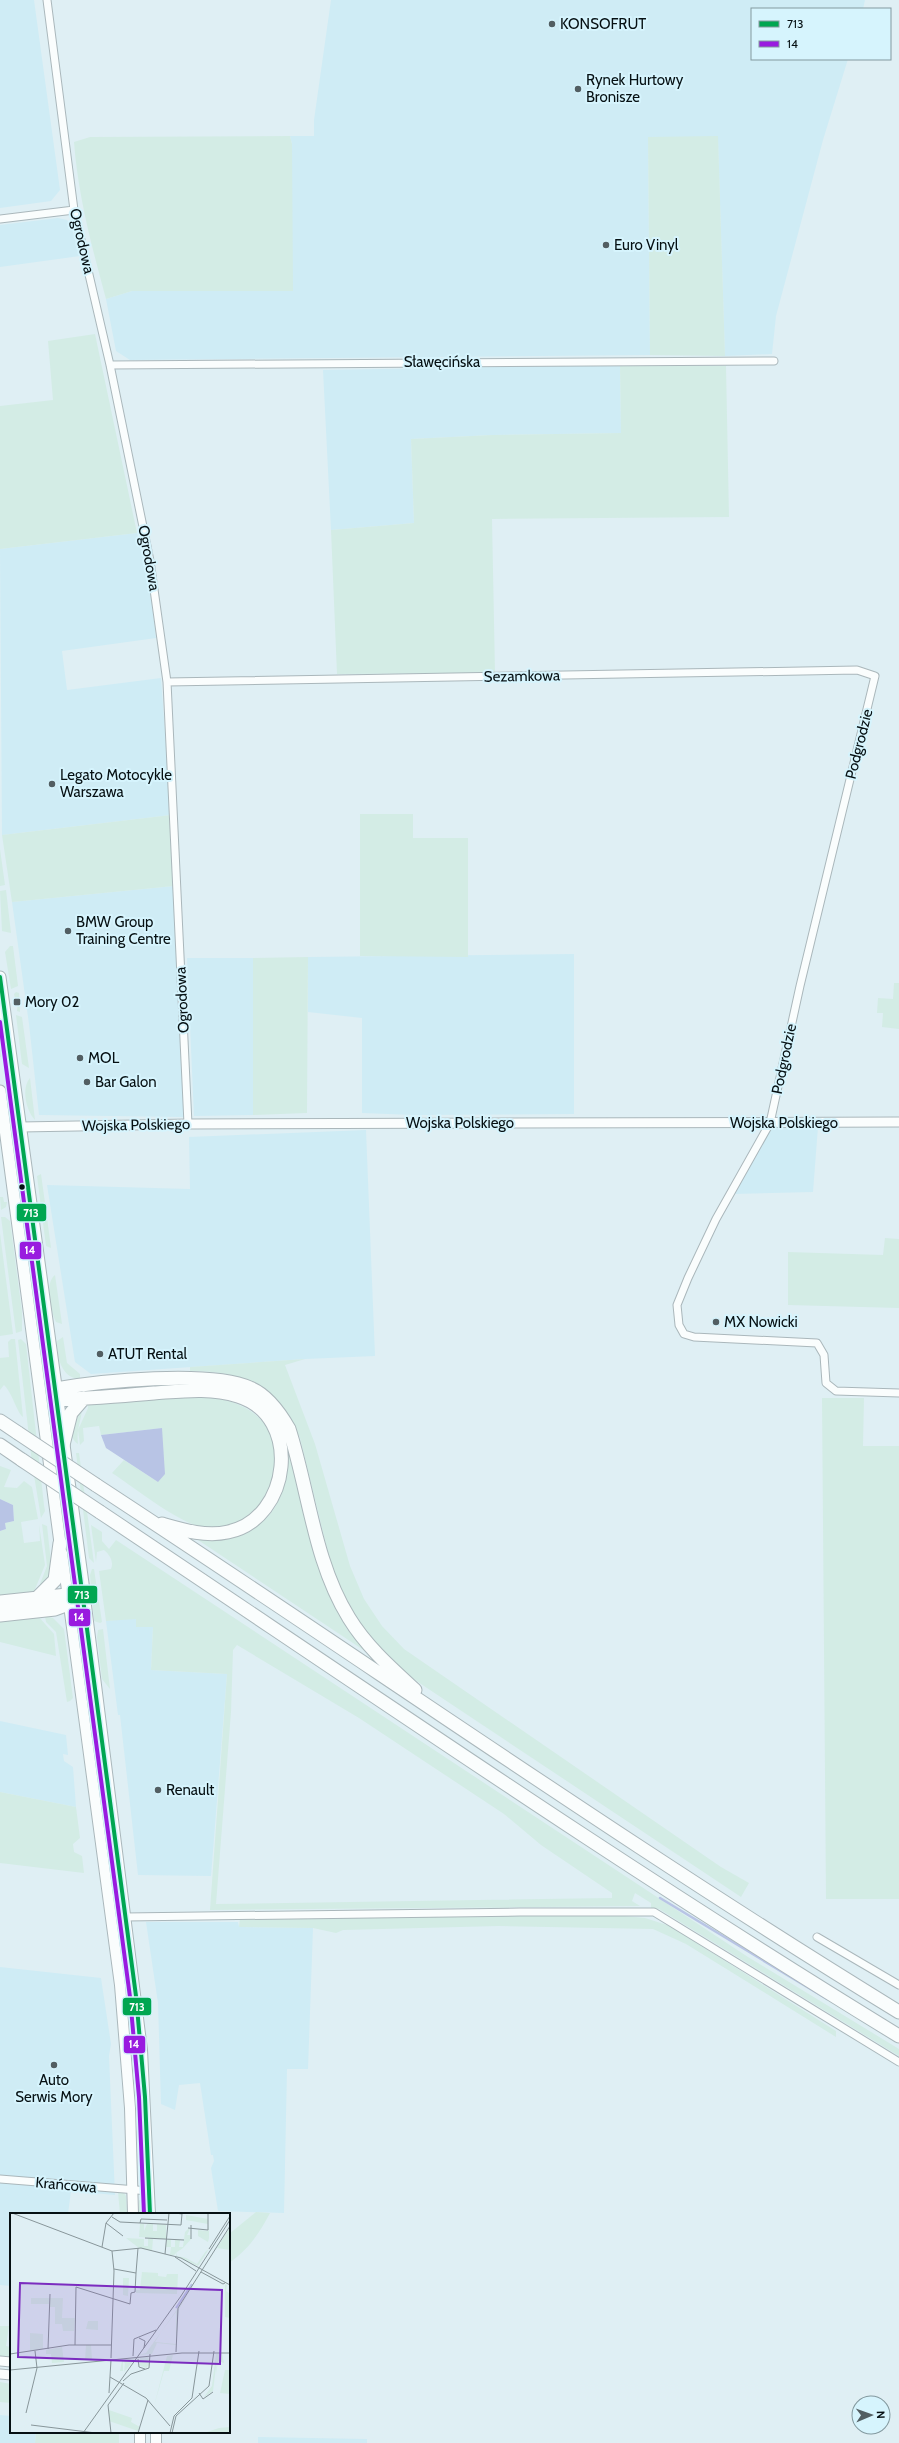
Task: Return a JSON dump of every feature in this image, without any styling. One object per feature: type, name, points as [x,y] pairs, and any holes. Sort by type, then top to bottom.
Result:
[{"type":"highway","points":[[56,1395],[83,1385],[196,1379],[236,1383],[261,1395],[278,1412],[288,1429],[324,1560],[339,1602],[349,1619],[372,1648],[441,1714]]},
{"type":"highway","points":[[56,1395],[84,1398],[195,1391],[220,1391],[239,1396],[255,1405],[274,1425],[279,1441],[282,1470],[276,1493],[257,1518],[243,1527],[228,1532],[210,1534],[153,1522]]},
{"type":"highway","points":[[63,1445],[71,1413],[84,1398]]},
{"type":"highway","points":[[0,1421],[677,1872],[899,2012]]},
{"type":"highway","points":[[0,1445],[652,1881],[793,1972],[899,2036]]},
{"type":"highway","points":[[0,1457],[22,1460]]},
{"type":"highway","points":[[38,1597],[55,1580],[60,1543]]},
{"type":"highway","points":[[0,1602],[38,1597],[68,1600],[84,1598]]},
{"type":"highway","points":[[0,1615],[55,1609],[68,1600]]},
{"type":"main road","points":[[0,977],[126,1917],[142,2050],[150,2213]]},
{"type":"main road","points":[[0,1091],[2,1127],[120,1985],[130,2108],[133,2213]]},
{"type":"main road","points":[[40,1397],[56,1395]]},
{"type":"street","name":"Ogrodowa","points":[[47,0],[74,210],[110,365],[150,561],[167,682],[188,1124]]},
{"type":"street","points":[[0,219],[74,210]]},
{"type":"street","name":"Sławęcińska","points":[[110,365],[774,361]]},
{"type":"street","name":"Sezamkowa","points":[[167,682],[857,670],[875,676]]},
{"type":"street","name":"Podgrodzie","points":[[875,676],[800,986],[770,1123],[716,1219],[677,1305],[679,1325],[684,1334],[694,1337],[817,1343],[824,1355],[826,1383],[836,1392],[899,1393]]},
{"type":"street","name":"Wojska Polskiego","points":[[20,1127],[188,1124],[899,1122]]},
{"type":"street","points":[[126,1917],[520,1912],[654,1912],[899,2062]]},
{"type":"street","points":[[817,1937],[899,1985]]},
{"type":"street","name":"Krańcowa","points":[[0,2179],[132,2191],[149,2191]]},
{"type":"street","points":[[0,2361],[10,2362]]},
{"type":"street","points":[[0,2374],[10,2375]]},
{"type":"shaded area","points":[[0,0],[34,0],[60,190],[51,201],[0,208]]},
{"type":"shaded area","points":[[331,0],[865,0],[863,8],[751,8],[751,60],[848,60],[823,140],[776,316],[772,354],[725,356],[718,141],[648,137],[650,355],[130,360],[116,351],[106,299],[132,291],[292,144],[290,136],[314,136],[314,120]]},
{"type":"shaded area","points":[[58,218],[67,220],[71,225],[80,256],[0,267],[0,225]]},
{"type":"shaded area","points":[[620,365],[621,433],[492,435],[411,439],[414,523],[331,530],[323,370]]},
{"type":"shaded area","points":[[137,533],[148,571],[156,638],[62,651],[67,690],[161,678],[171,815],[2,835],[0,549]]},
{"type":"shaded area","points":[[174,886],[184,1117],[39,1115],[29,1024],[12,902]]},
{"type":"shaded area","points":[[574,954],[574,1114],[414,1115],[362,1113],[362,1018],[308,1012],[308,957]]},
{"type":"shaded area","points":[[187,958],[253,958],[253,1115],[194,1116]]},
{"type":"shaded area","points":[[770,1127],[818,1127],[813,1192],[732,1194]]},
{"type":"shaded area","points":[[366,1130],[375,1356],[305,1359],[91,1374],[75,1362],[47,1185],[190,1189],[189,1137]]},
{"type":"shaded area","points":[[136,1619],[153,1627],[151,1670],[227,1674],[211,1876],[138,1875],[120,1715],[118,1715],[106,1621]]},
{"type":"shaded area","points":[[0,1721],[66,1735],[68,1755],[63,1754],[64,1761],[73,1767],[76,1807],[0,1792]]},
{"type":"shaded area","points":[[146,1922],[238,1922],[239,1927],[313,1928],[308,2069],[287,2069],[284,2213],[218,2211],[211,2168],[214,2161],[213,2155],[211,2155],[200,2083],[179,2085],[175,2110],[161,2104],[158,2003]]},
{"type":"shaded area","points":[[0,1967],[101,1978],[111,2044],[109,2056],[115,2195],[71,2191],[68,2213],[10,2213],[10,2286],[0,2285]]},
{"type":"shaded area","points":[[0,2415],[10,2416],[10,2433],[36,2433],[35,2443],[0,2443]]},
{"type":"shaded area","points":[[258,2437],[367,2439],[367,2443],[258,2443]]},
{"type":"green space","points":[[290,136],[292,144],[293,291],[132,291],[106,299],[82,202],[74,142],[90,137]]},
{"type":"green space","points":[[718,136],[725,356],[650,355],[648,137]]},
{"type":"green space","points":[[95,334],[137,533],[0,549],[0,406],[53,400],[48,341]]},
{"type":"green space","points":[[620,365],[726,366],[729,517],[492,519],[495,673],[337,674],[331,530],[414,523],[411,439],[492,435],[621,433]]},
{"type":"green space","points":[[360,814],[413,814],[413,838],[468,838],[468,957],[360,956]]},
{"type":"green space","points":[[171,815],[174,886],[12,902],[2,835]]},
{"type":"green space","points":[[0,849],[5,885],[0,886]]},
{"type":"green space","points":[[6,890],[11,933],[2,931],[0,891]]},
{"type":"green space","points":[[10,946],[13,946],[18,986],[11,989],[5,952]]},
{"type":"green space","points":[[308,957],[307,1113],[253,1115],[253,958]]},
{"type":"green space","points":[[894,983],[899,983],[899,1029],[882,1027],[883,1013],[877,1013],[878,998],[893,999]]},
{"type":"green space","points":[[16,992],[19,993],[20,1012],[17,1011],[18,999],[15,999],[14,994]]},
{"type":"green space","points":[[16,1015],[22,1017],[29,1068],[22,1064]]},
{"type":"green space","points":[[0,1017],[5,1056],[0,1057]]},
{"type":"green space","points":[[30,1078],[35,1120],[29,1111],[25,1093],[27,1082]]},
{"type":"green space","points":[[19,1158],[48,1375],[44,1370],[29,1251],[13,1159]]},
{"type":"green space","points":[[41,1174],[46,1210],[41,1207],[37,1176]]},
{"type":"green space","points":[[0,1197],[3,1197],[4,1202],[7,1202],[6,1207],[1,1210]]},
{"type":"green space","points":[[1,1217],[5,1217],[10,1221],[22,1312],[22,1331],[16,1333]]},
{"type":"green space","points":[[47,1218],[51,1248],[46,1246],[43,1223]]},
{"type":"green space","points":[[0,1233],[13,1334],[0,1336]]},
{"type":"green space","points":[[885,1238],[899,1239],[899,1308],[788,1305],[788,1252],[883,1255]]},
{"type":"green space","points":[[55,1275],[62,1324],[56,1322],[52,1312],[49,1291],[50,1284]]},
{"type":"green space","points":[[63,1337],[67,1363],[80,1374],[80,1379],[68,1375],[61,1366],[57,1341]]},
{"type":"green space","points":[[11,1339],[15,1339],[23,1417],[4,1385],[0,1390],[0,1358],[9,1357],[8,1342]]},
{"type":"green space","points":[[21,1339],[26,1344],[45,1511],[41,1518],[32,1463],[18,1340]]},
{"type":"green space","points":[[305,1359],[285,1365],[315,1444],[350,1566],[364,1599],[382,1626],[404,1649],[721,1867],[749,1883],[741,1897],[403,1672],[385,1656],[349,1610],[332,1569],[300,1438],[291,1420],[270,1394],[257,1385],[228,1374],[190,1371],[190,1367]]},
{"type":"green space","points":[[197,1397],[236,1403],[261,1420],[274,1443],[276,1468],[268,1493],[253,1513],[230,1526],[202,1527],[192,1524],[156,1504],[112,1473],[124,1460],[158,1482],[162,1428],[101,1435],[99,1426],[83,1428],[84,1441],[80,1445],[78,1430],[88,1408],[87,1403]]},
{"type":"green space","points":[[822,1398],[864,1398],[863,1446],[899,1446],[899,1899],[826,1899]]},
{"type":"green space","points":[[51,1406],[75,1574],[72,1589],[49,1418]]},
{"type":"green space","points":[[82,1406],[78,1444],[74,1440],[71,1431],[76,1415]]},
{"type":"green space","points":[[287,1448],[313,1541],[331,1595],[347,1629],[368,1653],[195,1538],[248,1530],[263,1522],[271,1514],[281,1494],[286,1471]]},
{"type":"green space","points":[[76,1453],[79,1453],[94,1563],[89,1558]]},
{"type":"green space","points":[[0,1466],[11,1470],[4,1487],[17,1488],[24,1481],[32,1487],[38,1519],[21,1522],[24,1543],[40,1541],[39,1524],[45,1565],[33,1594],[0,1596],[0,1531],[6,1529],[5,1523],[14,1521],[13,1505],[0,1499]]},
{"type":"green space","points":[[42,1524],[47,1526],[52,1571],[41,1590],[40,1584],[47,1566]]},
{"type":"green space","points":[[91,1525],[102,1532],[102,1541],[109,1549],[116,1540],[748,1957],[899,2049],[899,2056],[659,1909],[651,1908],[651,1903],[635,1893],[632,1901],[640,1906],[210,1910],[227,1674],[151,1670],[153,1627],[136,1627],[136,1619],[106,1621],[99,1571],[111,1569],[112,1561],[110,1556],[104,1550],[97,1552],[96,1562]],"holes":[[[237,1645],[359,1718],[504,1814],[541,1845],[612,1893],[612,1898],[216,1904],[231,1712],[233,1650]]]},
{"type":"green space","points":[[92,1569],[94,1569],[102,1622],[100,1623],[94,1621],[90,1575]]},
{"type":"green space","points":[[38,1616],[54,1634],[56,1656],[0,1642],[0,1622]]},
{"type":"green space","points":[[45,1616],[53,1618],[64,1629],[73,1698],[67,1702],[56,1632],[46,1622]]},
{"type":"green space","points":[[75,1619],[79,1626],[98,1769],[108,1820],[117,1889],[112,1890]]},
{"type":"green space","points":[[103,1629],[110,1689],[102,1679],[97,1637],[98,1630]]},
{"type":"green space","points":[[0,1792],[76,1807],[80,1838],[73,1844],[74,1852],[82,1856],[84,1873],[0,1863]]},
{"type":"green space","points":[[614,1915],[645,1918],[670,1926],[836,2031],[836,2037],[686,1944],[653,1929],[499,1926],[343,1930],[336,1933],[313,1928],[239,1927],[240,1918]]},
{"type":"green space","points":[[124,1970],[127,1970],[138,2055],[142,2182],[136,2060],[127,2009]]},
{"type":"green space","points":[[118,2192],[123,2192],[126,2196],[127,2213],[120,2213]]},
{"type":"green space","points":[[141,2198],[144,2200],[144,2213],[139,2213],[139,2201]]},
{"type":"green space","points":[[256,2212],[270,2213],[262,2228],[252,2241],[242,2253],[230,2262],[230,2233]]},
{"type":"green space","points":[[0,2326],[9,2326],[6,2346],[10,2347],[10,2357],[0,2356]]},
{"type":"green space","points":[[0,2382],[10,2384],[10,2403],[0,2402]]},
{"type":"green space","points":[[36,2433],[119,2433],[119,2443],[35,2443]]},
{"type":"water","points":[[162,1428],[165,1474],[158,1482],[106,1448],[101,1435]]},
{"type":"water","points":[[0,1499],[13,1505],[14,1521],[5,1523],[6,1529],[0,1531]]},
{"type":"waterway","points":[[660,1898],[827,1999]]},
{"type":"transit line","name":"713","points":[[0,977],[136,1996],[145,2097],[150,2213]]},
{"type":"transit line","name":"14","points":[[0,1022],[130,1997],[139,2097],[144,2213]]},
{"type":"place","name":"KONSOFRUT","points":[[552,24]]},
{"type":"place","name":"Rynek Hurtowy Bronisze","points":[[578,89]]},
{"type":"place","name":"Euro Vinyl","points":[[606,245]]},
{"type":"place","name":"Legato Motocykle Warszawa","points":[[52,784]]},
{"type":"place","name":"BMW Group Training Centre","points":[[68,931]]},
{"type":"place","name":"Mory 02","points":[[17,1002]]},
{"type":"place","name":"MOL","points":[[80,1058]]},
{"type":"place","name":"Bar Galon","points":[[87,1082]]},
{"type":"place","name":"MX Nowicki","points":[[716,1322]]},
{"type":"place","name":"ATUT Rental","points":[[100,1354]]},
{"type":"place","name":"Renault","points":[[158,1790]]},
{"type":"place","name":"Auto Serwis Mory","points":[[54,2065]]}]
